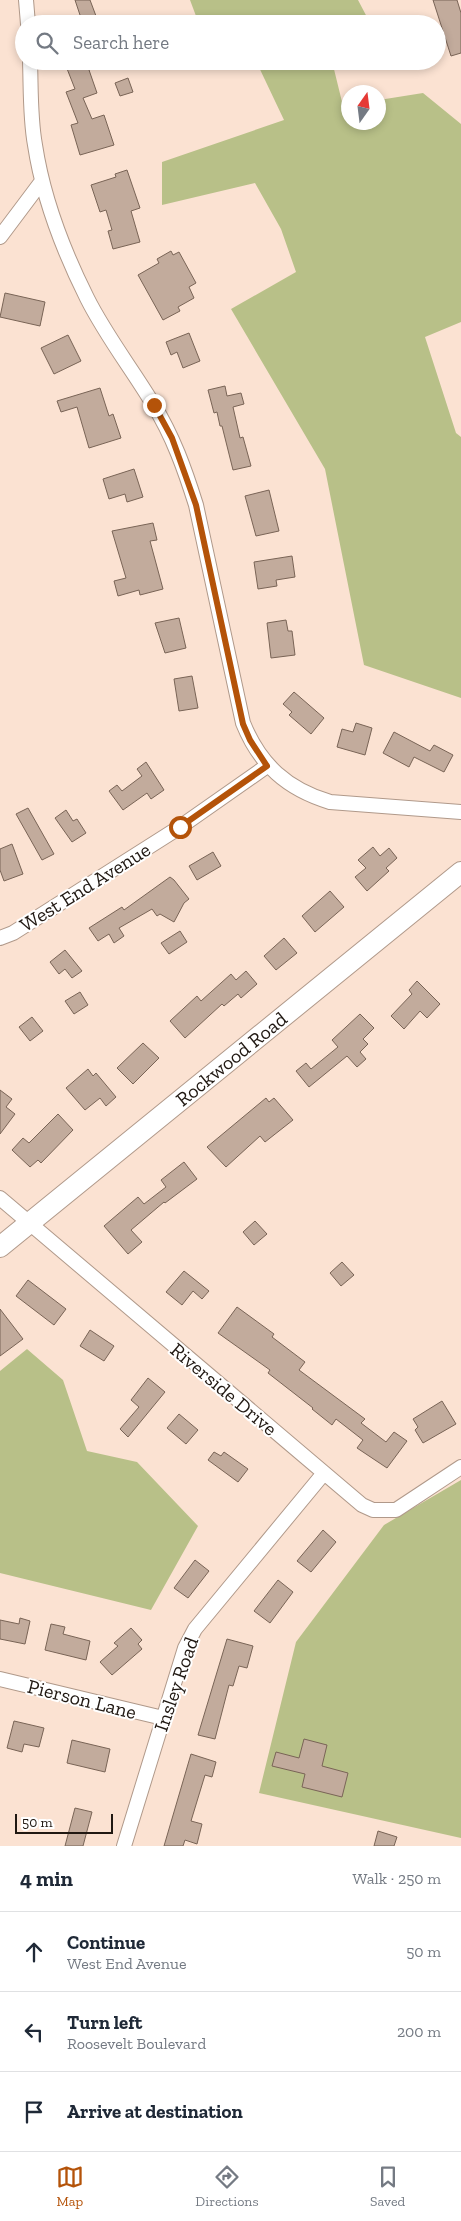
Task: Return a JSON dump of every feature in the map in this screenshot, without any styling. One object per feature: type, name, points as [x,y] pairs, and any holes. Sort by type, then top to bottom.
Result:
[{"type":"street","points":[[26,0],[27,15]]},
{"type":"street","points":[[30,70],[34,142],[42,181],[69,260],[88,299],[108,335],[154,405],[172,438],[187,474],[196,505],[243,724],[250,740],[267,766],[296,789],[330,802],[461,812]]},
{"type":"street","points":[[0,236],[42,181]]},
{"type":"street","name":"West End Avenue","points":[[0,938],[13,933],[180,827],[267,766]]},
{"type":"street","name":"Rockwood Road","points":[[0,1247],[461,872]]},
{"type":"street","name":"Riverside Drive","points":[[0,1198],[362,1505],[384,1512],[400,1508],[461,1468]]},
{"type":"street","name":"Insley Road","points":[[124,1846],[185,1648],[195,1629],[324,1473]]},
{"type":"street","name":"Pierson Lane","points":[[0,1679],[163,1718]]},
{"type":"green space","points":[[190,0],[358,0],[366,15],[196,15]]},
{"type":"green space","points":[[260,70],[334,70],[341,98],[341,130],[386,130],[386,99],[423,93],[461,124],[461,322],[425,337],[456,433],[461,437],[461,698],[364,665],[325,469],[231,309],[296,272],[281,229],[255,183],[162,205],[162,162],[284,120]]},
{"type":"green space","points":[[27,1349],[63,1380],[87,1451],[137,1462],[198,1526],[151,1610],[0,1573],[0,1371]]},
{"type":"green space","points":[[461,1480],[461,1838],[259,1793],[296,1642],[384,1525]]},
{"type":"building","points":[[75,0],[90,0],[96,15],[80,15]]},
{"type":"building","points":[[433,0],[457,0],[461,13],[461,53],[451,56],[446,40],[446,15],[438,15]]},
{"type":"building","points":[[68,70],[89,70],[97,93],[83,98],[92,119],[104,115],[114,145],[80,155],[71,125],[78,123],[66,92],[75,89]]},
{"type":"building","points":[[128,78],[133,92],[120,96],[115,83]]},
{"type":"building","points":[[127,170],[140,208],[131,211],[140,242],[113,249],[108,231],[112,230],[106,210],[100,212],[91,185],[116,177],[115,174]]},
{"type":"building","points":[[171,251],[173,255],[179,252],[196,283],[189,287],[194,298],[178,307],[180,311],[163,320],[138,275],[159,263],[157,259]]},
{"type":"building","points":[[5,293],[45,302],[40,326],[0,317]]},
{"type":"building","points":[[189,333],[200,361],[183,368],[177,352],[171,355],[166,342]]},
{"type":"building","points":[[68,335],[81,361],[54,374],[41,348]]},
{"type":"building","points":[[225,386],[227,396],[241,393],[244,404],[233,407],[240,438],[243,437],[251,466],[233,470],[222,426],[220,426],[217,412],[214,413],[208,390]]},
{"type":"building","points":[[100,388],[109,416],[113,414],[121,438],[89,448],[77,407],[61,412],[57,401]]},
{"type":"building","points":[[134,469],[143,497],[127,502],[125,494],[109,499],[103,479]]},
{"type":"building","points":[[269,490],[279,531],[256,536],[245,496]]},
{"type":"building","points":[[153,523],[157,540],[150,541],[163,589],[140,595],[139,590],[118,596],[114,581],[126,578],[112,531]]},
{"type":"building","points":[[292,556],[295,577],[276,580],[277,586],[258,589],[254,562]]},
{"type":"building","points":[[179,618],[186,648],[165,653],[155,623]]},
{"type":"building","points":[[286,620],[288,631],[292,631],[295,655],[271,658],[267,623]]},
{"type":"building","points":[[192,676],[198,708],[179,711],[174,679]]},
{"type":"building","points":[[294,692],[324,718],[311,734],[289,715],[292,712],[283,704]]},
{"type":"building","points":[[356,723],[372,728],[365,755],[337,747],[342,729],[353,732]]},
{"type":"building","points":[[394,732],[430,751],[434,745],[453,755],[444,772],[414,757],[409,767],[383,753]]},
{"type":"building","points":[[146,762],[164,790],[151,799],[147,793],[123,810],[109,791],[117,785],[122,791],[142,776],[137,769]]},
{"type":"building","points":[[28,808],[54,854],[42,860],[16,814]]},
{"type":"building","points":[[66,810],[73,821],[77,819],[86,833],[72,842],[55,818]]},
{"type":"building","points":[[12,844],[23,874],[4,881],[0,870],[0,849]]},
{"type":"building","points":[[373,847],[380,856],[389,848],[397,858],[386,868],[389,871],[367,891],[355,877],[366,868],[358,860]]},
{"type":"building","points":[[213,852],[221,866],[197,880],[189,866]]},
{"type":"building","points":[[170,877],[189,899],[184,903],[174,922],[160,914],[157,916],[152,909],[119,928],[124,936],[114,943],[109,934],[98,941],[89,928],[122,907],[124,910]]},
{"type":"building","points":[[330,891],[344,907],[315,932],[302,916]]},
{"type":"building","points":[[180,931],[187,942],[169,954],[161,943]]},
{"type":"building","points":[[284,938],[297,953],[276,970],[264,956]]},
{"type":"building","points":[[65,950],[82,971],[72,978],[65,969],[59,974],[50,962]]},
{"type":"building","points":[[246,971],[257,984],[241,998],[238,994],[224,1006],[222,1004],[185,1038],[170,1021],[197,996],[201,1001],[231,974],[236,980]]},
{"type":"building","points":[[417,981],[440,1004],[427,1018],[420,1011],[404,1029],[391,1016],[412,994],[409,990]]},
{"type":"building","points":[[80,992],[88,1005],[74,1014],[65,1001]]},
{"type":"building","points":[[360,1014],[374,1028],[363,1039],[368,1044],[360,1052],[366,1059],[357,1067],[347,1056],[309,1087],[296,1071],[306,1063],[311,1069],[338,1047],[332,1040]]},
{"type":"building","points":[[32,1017],[43,1031],[30,1041],[19,1027]]},
{"type":"building","points":[[143,1043],[159,1058],[133,1084],[117,1068]]},
{"type":"building","points":[[88,1069],[93,1076],[96,1073],[116,1097],[106,1106],[100,1098],[85,1110],[66,1088]]},
{"type":"building","points":[[0,1090],[12,1099],[6,1107],[15,1114],[0,1134]]},
{"type":"building","points":[[266,1098],[269,1102],[274,1098],[293,1120],[265,1142],[260,1136],[226,1167],[207,1147]]},
{"type":"building","points":[[58,1114],[73,1130],[41,1163],[38,1160],[30,1167],[12,1150],[23,1138],[29,1143]]},
{"type":"building","points":[[184,1162],[197,1179],[164,1202],[131,1230],[142,1242],[128,1254],[104,1226],[138,1197],[144,1204],[166,1187],[161,1180]]},
{"type":"building","points":[[255,1221],[267,1234],[254,1245],[243,1232]]},
{"type":"building","points":[[342,1262],[354,1275],[341,1286],[330,1273]]},
{"type":"building","points":[[184,1271],[209,1291],[202,1299],[193,1291],[182,1305],[166,1292]]},
{"type":"building","points":[[28,1280],[66,1309],[54,1325],[16,1296]]},
{"type":"building","points":[[237,1307],[274,1334],[272,1337],[305,1362],[299,1370],[365,1419],[361,1423],[386,1442],[394,1432],[407,1441],[387,1468],[357,1448],[363,1440],[336,1419],[332,1425],[268,1373],[270,1370],[218,1333]]},
{"type":"building","points":[[0,1309],[23,1339],[0,1356]]},
{"type":"building","points":[[90,1330],[114,1346],[104,1361],[80,1346]]},
{"type":"building","points":[[148,1378],[165,1392],[128,1437],[120,1429],[139,1407],[131,1400]]},
{"type":"building","points":[[442,1401],[456,1424],[423,1443],[415,1430],[418,1427],[413,1419]]},
{"type":"building","points":[[179,1414],[198,1430],[186,1444],[167,1428]]},
{"type":"building","points":[[214,1452],[221,1456],[224,1452],[248,1469],[238,1482],[208,1460]]},
{"type":"building","points":[[323,1530],[336,1542],[311,1572],[297,1561]]},
{"type":"building","points":[[195,1560],[209,1571],[188,1598],[174,1588]]},
{"type":"building","points":[[278,1580],[293,1592],[270,1623],[254,1611]]},
{"type":"building","points":[[20,1618],[30,1621],[25,1644],[0,1639],[0,1620],[19,1624]]},
{"type":"building","points":[[51,1624],[65,1627],[63,1634],[90,1641],[86,1660],[45,1650]]},
{"type":"building","points":[[131,1628],[142,1640],[138,1644],[142,1649],[112,1675],[100,1662],[118,1646],[114,1643]]},
{"type":"building","points":[[227,1639],[253,1646],[247,1668],[239,1666],[233,1686],[229,1685],[215,1739],[198,1735]]},
{"type":"building","points":[[14,1721],[44,1728],[39,1747],[24,1744],[22,1752],[7,1748]]},
{"type":"building","points":[[304,1739],[327,1745],[322,1766],[348,1773],[342,1797],[302,1787],[305,1774],[272,1766],[276,1752],[299,1758]]},
{"type":"building","points":[[72,1740],[110,1749],[105,1772],[67,1763]]},
{"type":"building","points":[[191,1754],[216,1762],[212,1777],[205,1775],[191,1821],[202,1824],[197,1844],[185,1840],[183,1846],[164,1846]]},
{"type":"building","points":[[75,1808],[92,1812],[83,1846],[65,1846]]},
{"type":"building","points":[[378,1831],[397,1837],[394,1846],[374,1846]]},
{"type":"route","points":[[154,405],[172,438],[187,474],[196,505],[243,724],[250,740],[267,766],[180,827]]}]
